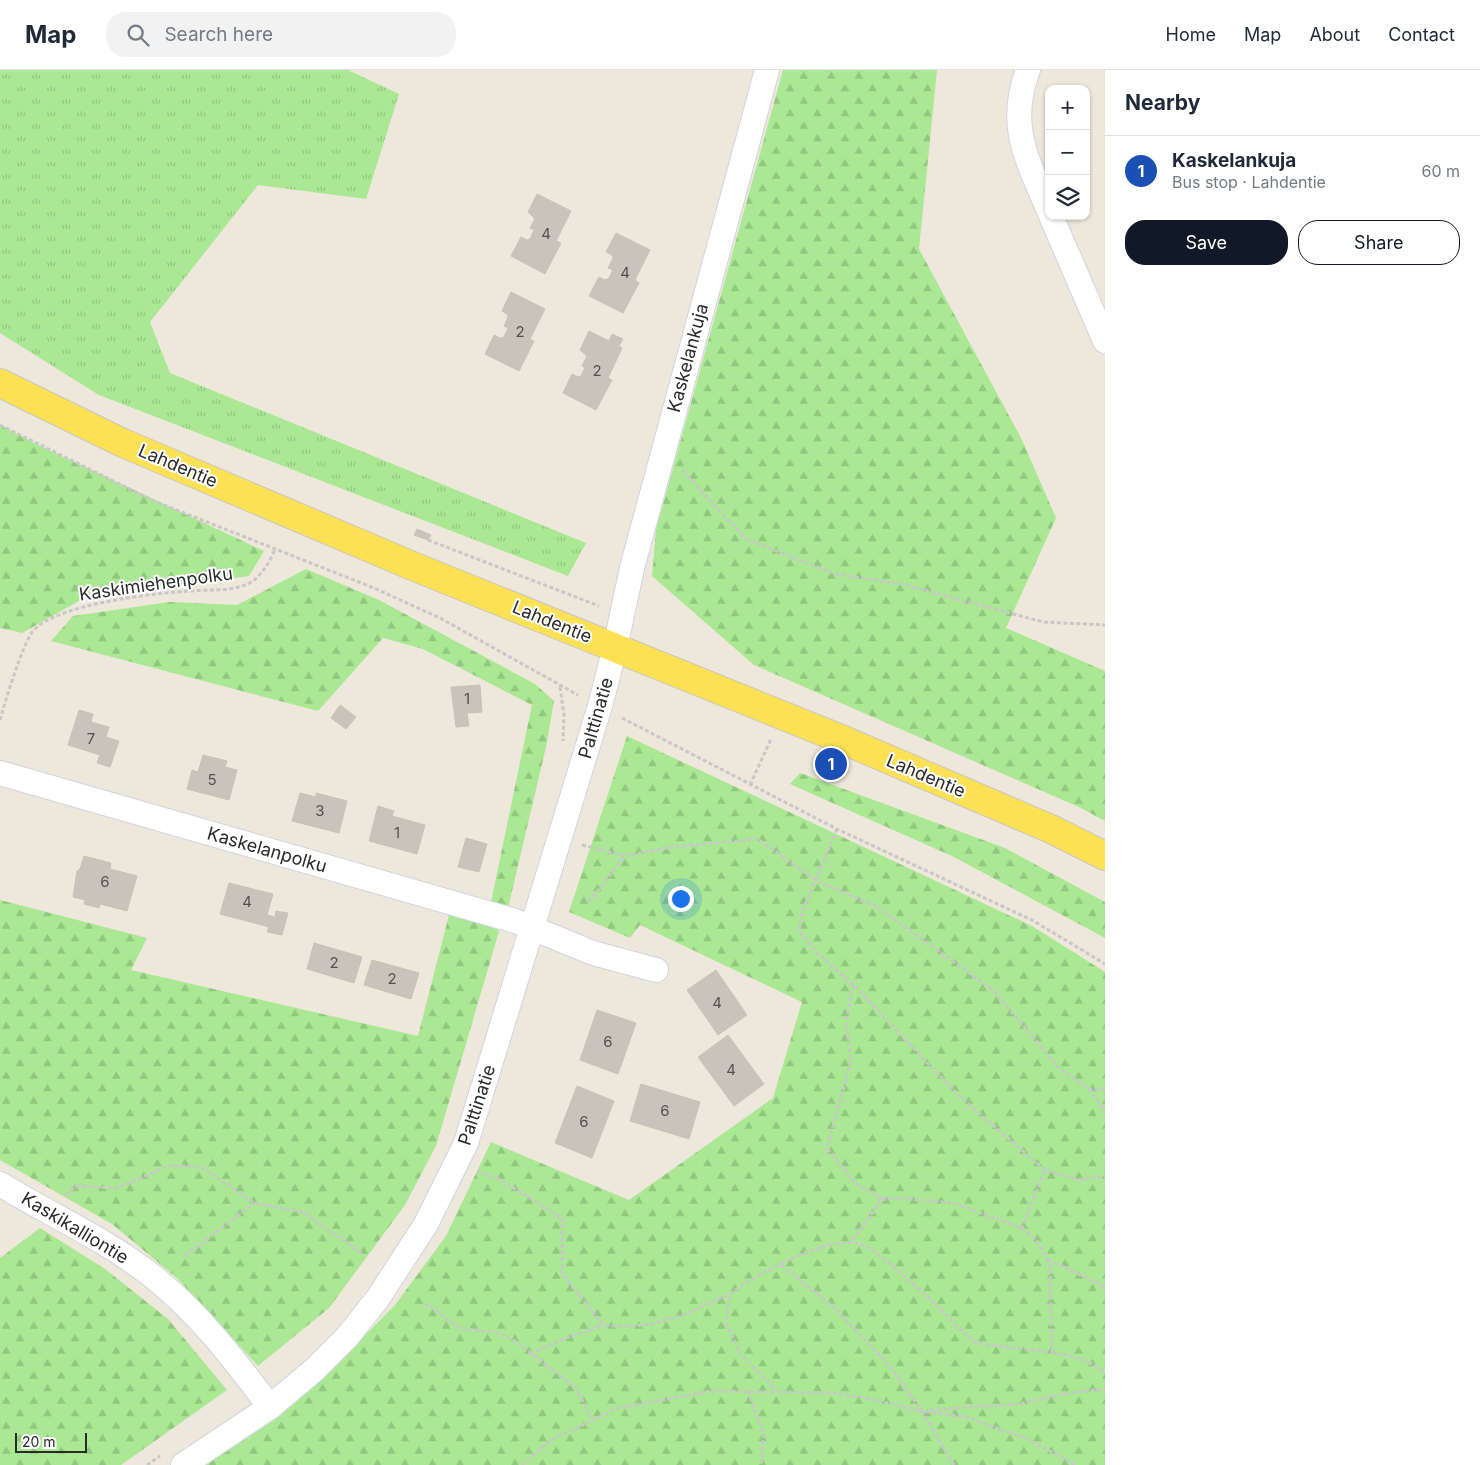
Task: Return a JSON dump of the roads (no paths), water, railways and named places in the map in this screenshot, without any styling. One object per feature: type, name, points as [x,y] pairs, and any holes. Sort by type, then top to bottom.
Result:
[{"type":"main road","name":"Lahdentie","points":[[0,384],[123,443],[616,648],[841,739],[1051,829],[1105,856]]},
{"type":"street","name":"Kaskelankuja","points":[[616,648],[630,577],[662,452],[767,70]]},
{"type":"street","points":[[1028,70],[1019,93],[1018,126],[1026,159],[1045,202]]},
{"type":"street","points":[[1053,220],[1105,341]]},
{"type":"street","name":"Palttinatie","points":[[183,1465],[270,1407],[320,1364],[348,1336],[378,1298],[426,1224],[466,1143],[534,928],[616,648]]},
{"type":"street","name":"Kaskelanpolku","points":[[0,773],[515,920],[593,953],[656,970]]},
{"type":"street","name":"Kaskikalliontie","points":[[0,1184],[49,1212],[82,1228],[139,1266],[207,1327],[270,1407]]},
{"type":"place","name":"Kaskelankuja","points":[[831,764]]}]
